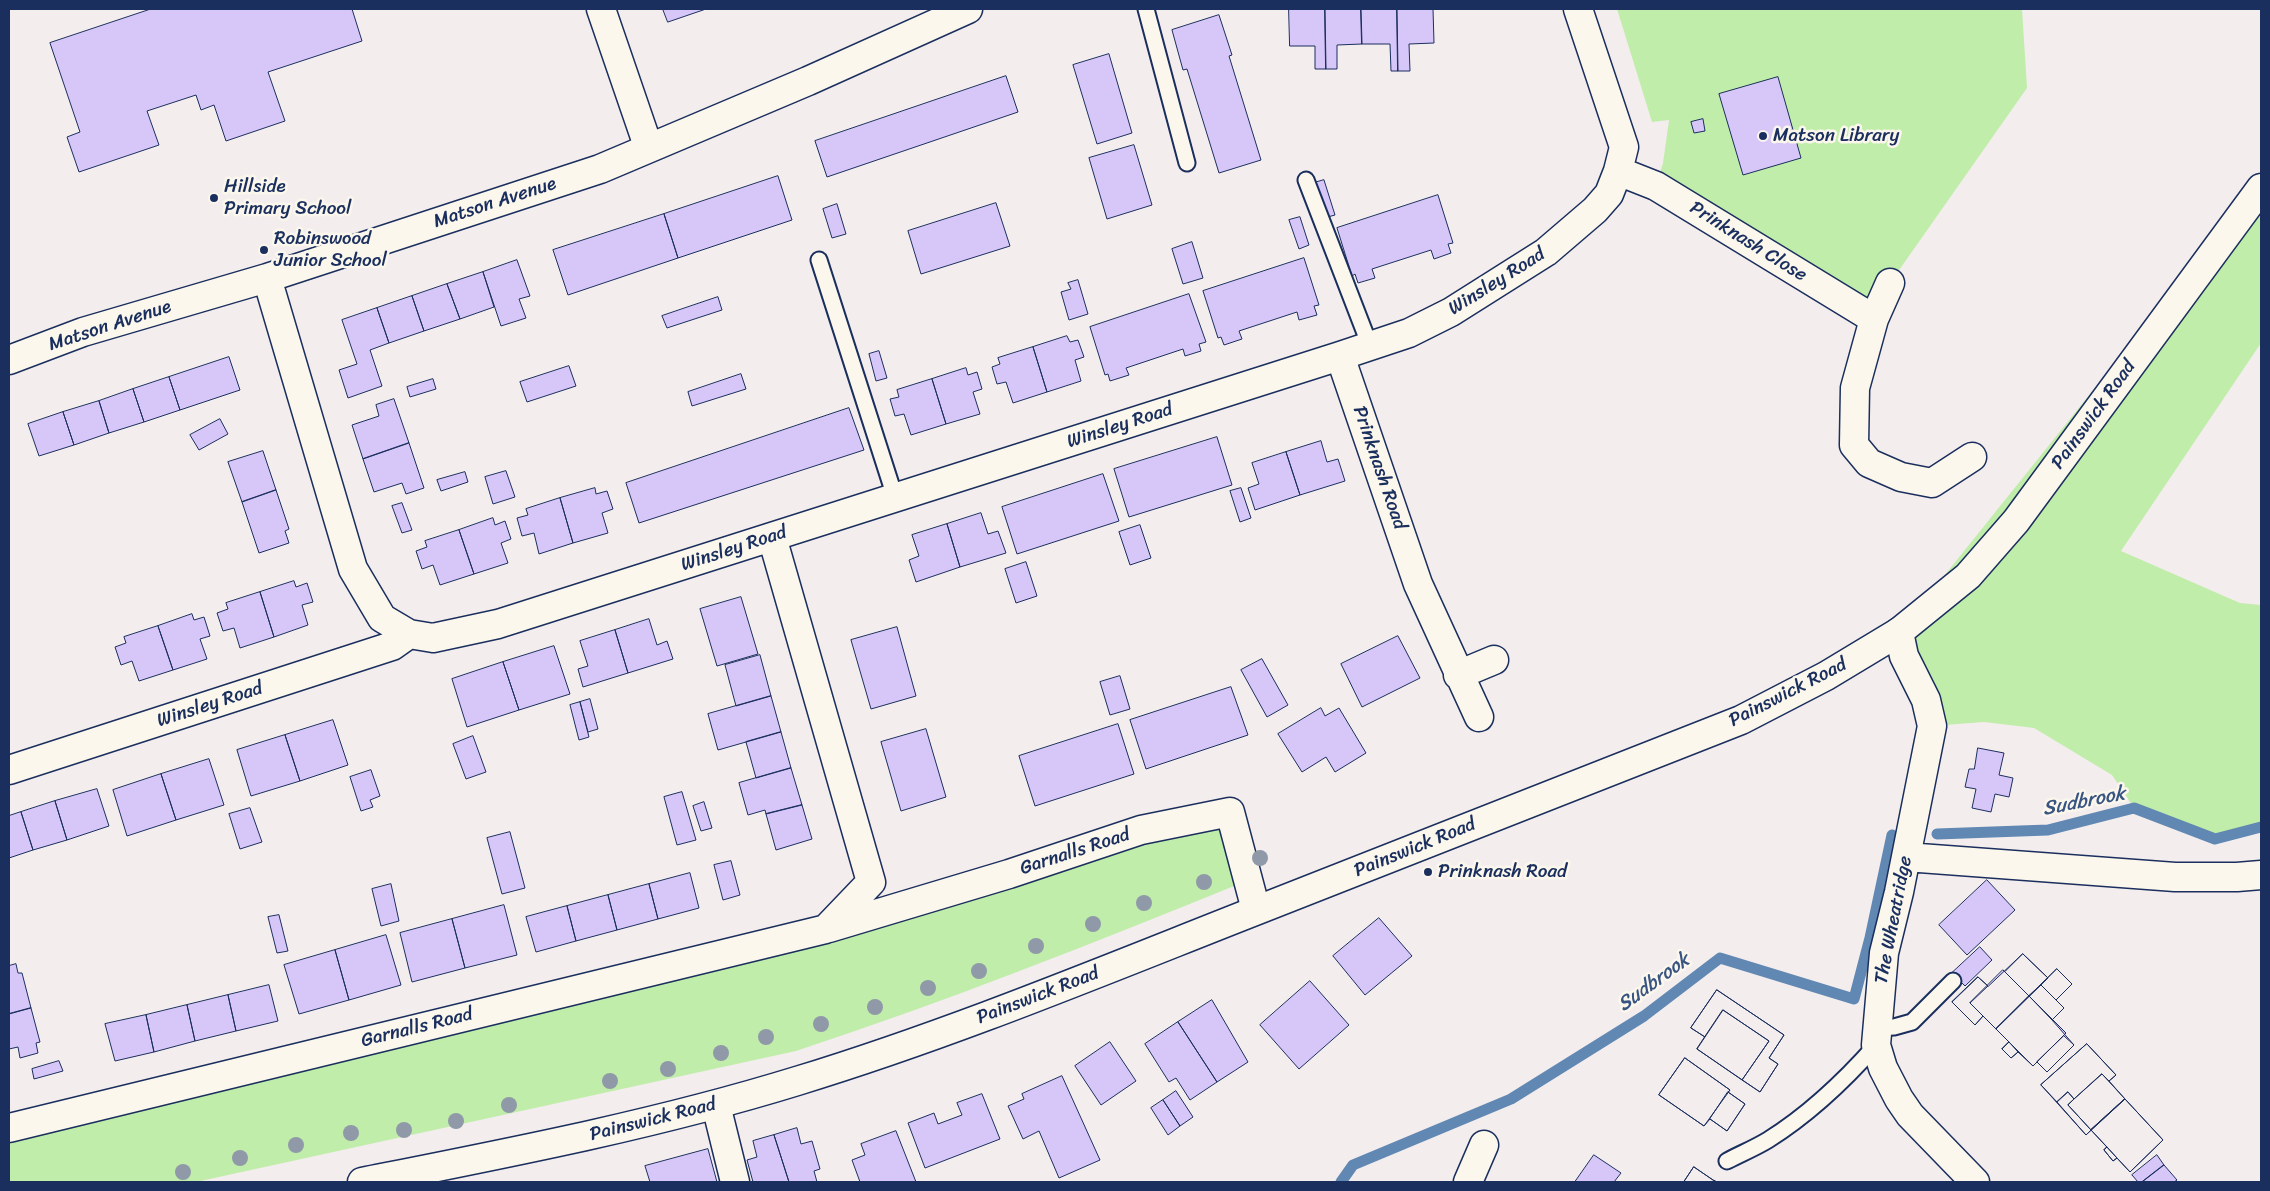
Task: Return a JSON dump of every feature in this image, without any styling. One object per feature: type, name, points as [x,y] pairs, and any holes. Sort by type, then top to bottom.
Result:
[{"type":"street","points":[[601,9],[648,146]]},
{"type":"street","name":"Matson Avenue","points":[[9,360],[83,332],[267,278],[600,169],[648,146],[808,81],[968,9]]},
{"type":"street","name":"Winsley Road","points":[[267,278],[352,569],[382,618],[409,634],[433,638],[498,624],[1340,356],[1408,333],[1451,312],[1546,252],[1595,210],[1609,194],[1624,148],[1578,9]]},
{"type":"street","name":"Prinknash Close","points":[[1618,171],[1656,186],[1874,319]]},
{"type":"street","name":"Painswick Road","points":[[362,1182],[583,1138],[716,1105],[810,1077],[968,1023],[1740,720],[1826,676],[1899,632],[1968,576],[2016,521],[2261,188]]},
{"type":"street","points":[[1890,283],[1874,319],[1855,388],[1854,445],[1869,463],[1901,477],[1932,483],[1972,457]]},
{"type":"street","name":"Prinknash Road","points":[[1340,356],[1418,584],[1458,675],[1479,717]]},
{"type":"street","points":[[772,537],[871,882],[826,929]]},
{"type":"street","name":"The Wheatridge","points":[[1899,632],[1904,656],[1926,700],[1932,726],[1906,857],[1884,953],[1877,1036],[1883,1068],[1899,1099],[1910,1115],[1975,1182]]},
{"type":"street","name":"Winsley Road","points":[[9,770],[392,646],[409,634]]},
{"type":"street","points":[[1458,675],[1494,660]]},
{"type":"street","name":"Garnalls Road","points":[[9,1128],[826,929],[1009,874],[1141,830],[1230,812],[1256,910]]},
{"type":"street","points":[[1906,857],[2175,877],[2261,875]]},
{"type":"street","points":[[716,1105],[735,1182]]},
{"type":"street","points":[[1468,1182],[1484,1145]]},
{"type":"lane","points":[[1146,9],[1187,163]]},
{"type":"lane","points":[[1306,180],[1370,346]]},
{"type":"lane","points":[[819,260],[894,497]]},
{"type":"lane","points":[[1727,1161],[1768,1140],[1796,1119],[1848,1076],[1877,1036],[1894,1027],[1912,1022],[1953,981]]},
{"type":"green space","points":[[1617,9],[2022,9],[2027,88],[1890,283],[1874,319],[1656,186],[1663,163],[1669,120],[1652,122]]},
{"type":"green space","points":[[2261,181],[2261,343],[2121,551],[2240,603],[2261,605],[2261,827],[2215,839],[2134,808],[2112,775],[2034,728],[1984,722],[1932,726],[1899,632]]},
{"type":"green space","points":[[1230,812],[1244,882],[966,991],[796,1051],[196,1182],[9,1182],[9,1128]]},
{"type":"building","points":[[151,9],[352,9],[362,41],[268,72],[285,121],[226,141],[214,105],[201,110],[196,95],[147,111],[159,145],[79,172],[67,137],[80,132],[50,43]]},
{"type":"building","points":[[663,9],[706,9],[668,22]]},
{"type":"building","points":[[1289,9],[1325,9],[1326,69],[1315,69],[1315,46],[1290,46]]},
{"type":"building","points":[[1325,9],[1361,9],[1362,44],[1337,45],[1337,69],[1326,69]]},
{"type":"building","points":[[1361,9],[1397,9],[1398,71],[1391,71],[1390,44],[1362,44]]},
{"type":"building","points":[[1397,9],[1433,9],[1434,43],[1409,44],[1410,71],[1398,71]]},
{"type":"building","points":[[1219,15],[1232,55],[1229,56],[1261,160],[1219,173],[1187,69],[1183,70],[1172,30]]},
{"type":"building","points":[[1109,54],[1132,133],[1097,144],[1073,65]]},
{"type":"building","points":[[1006,76],[1018,112],[827,177],[815,141]]},
{"type":"building","name":"Matson Library","points":[[1778,77],[1801,158],[1743,175],[1719,94]]},
{"type":"building","points":[[1703,119],[1705,131],[1694,133],[1691,122]]},
{"type":"building","points":[[1134,145],[1152,205],[1107,219],[1089,158]]},
{"type":"building","points":[[778,176],[792,220],[678,258],[664,214]]},
{"type":"building","points":[[1324,180],[1335,215],[1324,218],[1314,183]]},
{"type":"building","points":[[1438,195],[1453,243],[1448,244],[1451,253],[1434,259],[1431,250],[1372,269],[1375,278],[1358,283],[1355,274],[1352,276],[1337,228]]},
{"type":"building","points":[[996,203],[1010,246],[921,274],[908,231]]},
{"type":"building","points":[[837,204],[846,234],[832,238],[823,209]]},
{"type":"building","points":[[664,214],[678,258],[568,295],[553,250]]},
{"type":"building","points":[[1300,217],[1309,245],[1299,249],[1289,220]]},
{"type":"building","points":[[1192,242],[1203,278],[1183,284],[1172,249]]},
{"type":"building","points":[[1304,258],[1319,305],[1314,306],[1317,315],[1299,320],[1297,312],[1239,331],[1242,339],[1224,345],[1221,337],[1218,338],[1203,291]]},
{"type":"building","points":[[517,260],[530,296],[519,299],[526,318],[501,326],[483,272]]},
{"type":"building","points":[[483,272],[494,307],[460,319],[447,284]]},
{"type":"building","points":[[1078,280],[1088,314],[1069,320],[1061,292],[1071,289],[1068,283]]},
{"type":"building","points":[[447,284],[460,319],[424,331],[412,296]]},
{"type":"building","points":[[1189,294],[1206,342],[1199,344],[1201,351],[1185,356],[1183,349],[1126,368],[1129,375],[1110,381],[1108,374],[1105,375],[1090,327]]},
{"type":"building","points":[[412,296],[424,331],[389,343],[377,308]]},
{"type":"building","points":[[718,297],[722,310],[667,328],[662,316]]},
{"type":"building","points":[[377,308],[389,343],[370,350],[382,386],[348,398],[339,370],[357,364],[342,320]]},
{"type":"building","points":[[1067,336],[1070,342],[1078,340],[1084,357],[1075,360],[1081,381],[1047,392],[1033,347]]},
{"type":"building","points":[[1033,347],[1047,392],[1013,403],[1006,382],[997,384],[992,367],[1000,364],[998,358]]},
{"type":"building","points":[[879,351],[887,378],[876,381],[869,354]]},
{"type":"building","points":[[229,357],[240,390],[180,410],[169,377]]},
{"type":"building","points":[[569,366],[576,386],[527,402],[520,382]]},
{"type":"building","points":[[966,368],[968,375],[977,372],[982,389],[973,392],[980,414],[946,424],[932,379]]},
{"type":"building","points":[[741,374],[746,389],[692,406],[688,392]]},
{"type":"building","points":[[169,377],[180,410],[144,422],[133,389]]},
{"type":"building","points":[[433,379],[436,389],[410,397],[407,387]]},
{"type":"building","points":[[932,379],[946,424],[911,435],[904,414],[895,416],[890,399],[899,397],[897,390]]},
{"type":"building","points":[[133,389],[144,422],[109,433],[99,401]]},
{"type":"building","points":[[394,399],[409,443],[363,459],[352,425],[379,416],[376,405]]},
{"type":"building","points":[[99,401],[109,433],[74,445],[63,412]]},
{"type":"building","points":[[849,408],[864,450],[639,523],[626,483]]},
{"type":"building","points":[[63,412],[74,445],[39,456],[28,424]]},
{"type":"building","points":[[220,419],[228,434],[199,450],[190,435]]},
{"type":"building","points":[[1217,437],[1232,485],[1129,517],[1114,469]]},
{"type":"building","points":[[1321,441],[1327,462],[1338,459],[1345,481],[1300,495],[1286,452]]},
{"type":"building","points":[[409,443],[424,488],[406,494],[402,483],[374,492],[363,459]]},
{"type":"building","points":[[263,451],[276,490],[242,502],[228,462]]},
{"type":"building","points":[[1286,452],[1300,495],[1255,510],[1248,488],[1259,484],[1252,463]]},
{"type":"building","points":[[506,471],[515,497],[493,504],[485,477]]},
{"type":"building","points":[[465,472],[468,482],[441,491],[437,480]]},
{"type":"building","points":[[1103,474],[1119,521],[1017,554],[1002,507]]},
{"type":"building","points":[[595,488],[596,494],[607,491],[613,509],[602,513],[608,533],[573,543],[560,498]]},
{"type":"building","points":[[1241,488],[1251,518],[1240,522],[1230,491]]},
{"type":"building","points":[[276,490],[289,529],[285,531],[289,543],[259,553],[242,502]]},
{"type":"building","points":[[560,498],[573,543],[539,554],[534,533],[522,536],[517,518],[528,515],[526,509]]},
{"type":"building","points":[[402,503],[412,530],[402,533],[392,506]]},
{"type":"building","points":[[981,513],[988,534],[998,531],[1006,553],[960,567],[947,524]]},
{"type":"building","points":[[493,518],[495,525],[505,521],[511,539],[501,543],[508,563],[474,574],[459,530]]},
{"type":"building","points":[[947,524],[960,567],[916,582],[909,560],[919,556],[912,535]]},
{"type":"building","points":[[1140,525],[1151,558],[1130,565],[1119,532]]},
{"type":"building","points":[[459,530],[474,574],[440,585],[433,565],[422,569],[416,551],[427,547],[425,541]]},
{"type":"building","points":[[1026,562],[1037,596],[1016,603],[1005,569]]},
{"type":"building","points":[[294,581],[296,587],[307,583],[313,602],[302,605],[308,625],[274,637],[260,592]]},
{"type":"building","points":[[260,592],[274,637],[240,648],[234,628],[223,631],[217,613],[228,609],[226,603]]},
{"type":"building","points":[[741,597],[758,654],[717,666],[700,609]]},
{"type":"building","points":[[192,614],[194,620],[204,617],[210,636],[200,639],[207,659],[173,670],[158,626]]},
{"type":"building","points":[[649,619],[657,645],[667,641],[673,659],[628,673],[615,630]]},
{"type":"building","points":[[158,626],[173,670],[139,681],[132,661],[121,665],[115,647],[126,643],[124,637]]},
{"type":"building","points":[[897,627],[916,696],[871,709],[851,640]]},
{"type":"building","points":[[615,630],[628,673],[583,687],[578,669],[588,666],[580,641]]},
{"type":"building","points":[[1398,636],[1420,678],[1362,707],[1341,664]]},
{"type":"building","points":[[554,646],[570,694],[519,710],[503,662]]},
{"type":"building","points":[[760,655],[771,696],[736,706],[725,665]]},
{"type":"building","points":[[1262,659],[1288,705],[1267,717],[1241,670]]},
{"type":"building","points":[[503,662],[519,710],[467,727],[452,679]]},
{"type":"building","points":[[1120,676],[1130,709],[1110,715],[1100,682]]},
{"type":"building","points":[[1231,687],[1248,735],[1146,769],[1130,720]]},
{"type":"building","points":[[771,696],[781,732],[718,750],[708,714]]},
{"type":"building","points":[[590,699],[598,729],[588,732],[580,702]]},
{"type":"building","points":[[580,702],[589,737],[579,740],[570,705]]},
{"type":"building","points":[[1321,708],[1325,716],[1339,708],[1366,753],[1335,772],[1326,757],[1302,772],[1278,734]]},
{"type":"building","points":[[333,720],[348,765],[300,781],[285,735]]},
{"type":"building","points":[[1118,724],[1134,774],[1035,806],[1019,756]]},
{"type":"building","points":[[926,729],[946,797],[901,811],[881,742]]},
{"type":"building","points":[[781,732],[791,768],[756,778],[746,742]]},
{"type":"building","points":[[285,735],[300,781],[251,796],[237,750]]},
{"type":"building","points":[[473,736],[486,772],[466,779],[453,744]]},
{"type":"building","points":[[1978,748],[2004,753],[1999,775],[2013,778],[2009,797],[1995,794],[1991,812],[1972,808],[1976,789],[1965,787],[1969,769],[1974,769]]},
{"type":"building","points":[[209,759],[224,805],[176,820],[161,774]]},
{"type":"building","points":[[791,768],[802,805],[766,814],[765,810],[748,815],[739,783]]},
{"type":"building","points":[[371,770],[380,796],[370,800],[373,807],[361,811],[350,777]]},
{"type":"building","points":[[161,774],[176,820],[127,836],[113,790]]},
{"type":"building","points":[[97,789],[109,826],[67,840],[55,801]]},
{"type":"building","points":[[682,792],[696,840],[677,845],[664,797]]},
{"type":"building","points":[[55,801],[67,840],[33,850],[21,812]]},
{"type":"building","points":[[704,802],[712,828],[701,831],[693,806]]},
{"type":"building","points":[[802,805],[812,839],[776,850],[766,814]]},
{"type":"building","points":[[250,808],[262,842],[240,849],[229,814]]},
{"type":"building","points":[[21,812],[33,850],[9,858],[9,816]]},
{"type":"building","points":[[510,832],[525,888],[502,894],[487,838]]},
{"type":"building","points":[[731,861],[740,895],[723,900],[714,865]]},
{"type":"building","points":[[690,873],[699,908],[658,919],[649,884]]},
{"type":"building","points":[[1987,880],[2015,910],[1967,955],[1939,925]]},
{"type":"building","points":[[391,884],[399,921],[381,926],[372,889]]},
{"type":"building","points":[[649,884],[658,919],[617,930],[608,895]]},
{"type":"building","points":[[608,895],[617,930],[576,941],[567,906]]},
{"type":"building","points":[[504,905],[517,955],[465,968],[452,919]]},
{"type":"building","points":[[567,906],[576,941],[536,952],[526,917]]},
{"type":"building","points":[[279,915],[288,951],[277,953],[268,917]]},
{"type":"building","points":[[1379,918],[1412,956],[1365,995],[1333,956]]},
{"type":"building","points":[[452,919],[465,968],[412,982],[400,933]]},
{"type":"building","points":[[386,935],[401,985],[349,1000],[335,950]]},
{"type":"building","points":[[1980,947],[1992,960],[1965,986],[1952,973]]},
{"type":"building","points":[[335,950],[349,1000],[299,1014],[284,965]]},
{"type":"building","points":[[2023,954],[2048,978],[1996,1029],[1983,1016],[1975,1025],[1952,1002],[1978,977],[1988,986]]},
{"type":"building","points":[[2023,954],[2048,978],[2029,996],[2005,972]]},
{"type":"building","points":[[16,964],[18,973],[22,973],[31,1008],[9,1014],[9,966]]},
{"type":"building","points":[[2057,969],[2072,984],[2056,1000],[2064,1008],[2052,1020],[2074,1045],[2047,1072],[2037,1062],[2033,1066],[2018,1052],[2011,1058],[2002,1049],[2009,1042],[1996,1029]]},
{"type":"building","points":[[2057,969],[2072,984],[2056,1000],[2041,985]]},
{"type":"building","points":[[2003,970],[2029,996],[1996,1029],[1970,1003]]},
{"type":"building","points":[[1978,977],[1988,986],[1970,1003],[1983,1016],[1975,1025],[1952,1002]]},
{"type":"building","points":[[1310,981],[1349,1025],[1299,1069],[1260,1025]]},
{"type":"building","points":[[269,985],[278,1021],[236,1031],[228,995]]},
{"type":"building","points":[[2041,985],[2064,1008],[2052,1020],[2029,996]]},
{"type":"building","points":[[1717,990],[1784,1035],[1769,1058],[1778,1064],[1760,1092],[1697,1049],[1705,1037],[1691,1028]]},
{"type":"building","points":[[1717,990],[1784,1035],[1769,1058],[1778,1064],[1760,1092],[1742,1080],[1769,1041],[1723,1010],[1705,1037],[1691,1028]]},
{"type":"building","points":[[228,995],[236,1031],[195,1041],[187,1005]]},
{"type":"building","points":[[2029,996],[2066,1033],[2033,1066],[1996,1029]]},
{"type":"building","points":[[1212,1000],[1248,1062],[1217,1082],[1178,1022]]},
{"type":"building","points":[[187,1005],[195,1041],[154,1052],[146,1015]]},
{"type":"building","points":[[31,1008],[40,1042],[36,1043],[38,1053],[20,1058],[18,1047],[9,1049],[9,1014]]},
{"type":"building","points":[[1723,1010],[1769,1041],[1742,1080],[1697,1049]]},
{"type":"building","points":[[146,1015],[154,1052],[115,1061],[105,1024]]},
{"type":"building","points":[[1178,1022],[1217,1082],[1190,1100],[1176,1078],[1169,1082],[1145,1044]]},
{"type":"building","points":[[2064,1036],[2074,1045],[2047,1072],[2037,1062]]},
{"type":"building","points":[[1110,1042],[1136,1081],[1101,1105],[1075,1066]]},
{"type":"building","points":[[2009,1042],[2018,1052],[2011,1058],[2002,1049]]},
{"type":"building","points":[[2087,1044],[2116,1075],[2109,1081],[2125,1099],[2086,1135],[2041,1085]]},
{"type":"building","points":[[2087,1044],[2116,1075],[2109,1081],[2102,1074],[2074,1099],[2068,1092],[2057,1102],[2041,1085]]},
{"type":"building","points":[[1685,1058],[1730,1090],[1728,1092],[1745,1104],[1727,1131],[1710,1119],[1704,1126],[1659,1095]]},
{"type":"building","points":[[1685,1058],[1730,1090],[1704,1126],[1659,1095]]},
{"type":"building","points":[[59,1061],[63,1071],[34,1079],[32,1069]]},
{"type":"building","points":[[2102,1074],[2125,1099],[2091,1130],[2068,1105]]},
{"type":"building","points":[[1062,1076],[1100,1160],[1059,1178],[1039,1131],[1023,1139],[1008,1106],[1024,1099],[1022,1094]]},
{"type":"building","points":[[1176,1091],[1193,1117],[1180,1126],[1163,1100]]},
{"type":"building","points":[[1728,1092],[1745,1104],[1727,1131],[1710,1119]]},
{"type":"building","points":[[2068,1092],[2074,1099],[2068,1105],[2091,1130],[2086,1135],[2057,1102]]},
{"type":"building","points":[[982,1094],[1000,1139],[925,1168],[908,1123],[934,1113],[938,1124],[962,1115],[957,1103]]},
{"type":"building","points":[[2125,1099],[2163,1140],[2130,1172],[2117,1158],[2113,1161],[2104,1150],[2107,1147],[2091,1130]]},
{"type":"building","points":[[2125,1099],[2163,1140],[2130,1172],[2091,1130]]},
{"type":"building","points":[[1163,1100],[1180,1126],[1168,1135],[1151,1108]]},
{"type":"building","points":[[797,1128],[801,1144],[812,1141],[820,1169],[814,1171],[817,1182],[789,1182],[774,1135]]},
{"type":"building","points":[[896,1131],[916,1182],[860,1182],[852,1160],[865,1155],[861,1144]]},
{"type":"building","points":[[774,1135],[789,1182],[753,1182],[747,1160],[757,1157],[753,1141]]},
{"type":"building","points":[[2107,1147],[2117,1158],[2113,1161],[2104,1150]]},
{"type":"building","points":[[708,1149],[717,1182],[650,1182],[645,1166]]},
{"type":"building","points":[[1594,1155],[1621,1173],[1614,1182],[1575,1182]]},
{"type":"building","points":[[2157,1155],[2164,1165],[2142,1182],[2138,1182],[2132,1175]]},
{"type":"building","points":[[2164,1165],[2177,1180],[2174,1182],[2142,1182]]},
{"type":"building","points":[[1694,1167],[1713,1180],[1717,1182],[1684,1182]]},
{"type":"building","points":[[1694,1167],[1713,1180],[1717,1182],[1684,1182]]},
{"type":"waterway","name":"Sudbrook","points":[[1937,834],[2048,830],[2134,808],[2215,839],[2261,827]]},
{"type":"waterway","name":"Sudbrook","points":[[1341,1182],[1353,1165],[1511,1099],[1644,1016],[1720,958],[1854,999],[1870,938],[1892,835]]},
{"type":"place","name":"Matson Library","points":[[1763,136]]},
{"type":"place","name":"Hillside Primary School","points":[[214,198]]},
{"type":"place","name":"Robinswood Junior School","points":[[264,250]]},
{"type":"place","name":"Prinknash Road","points":[[1428,872]]}]
